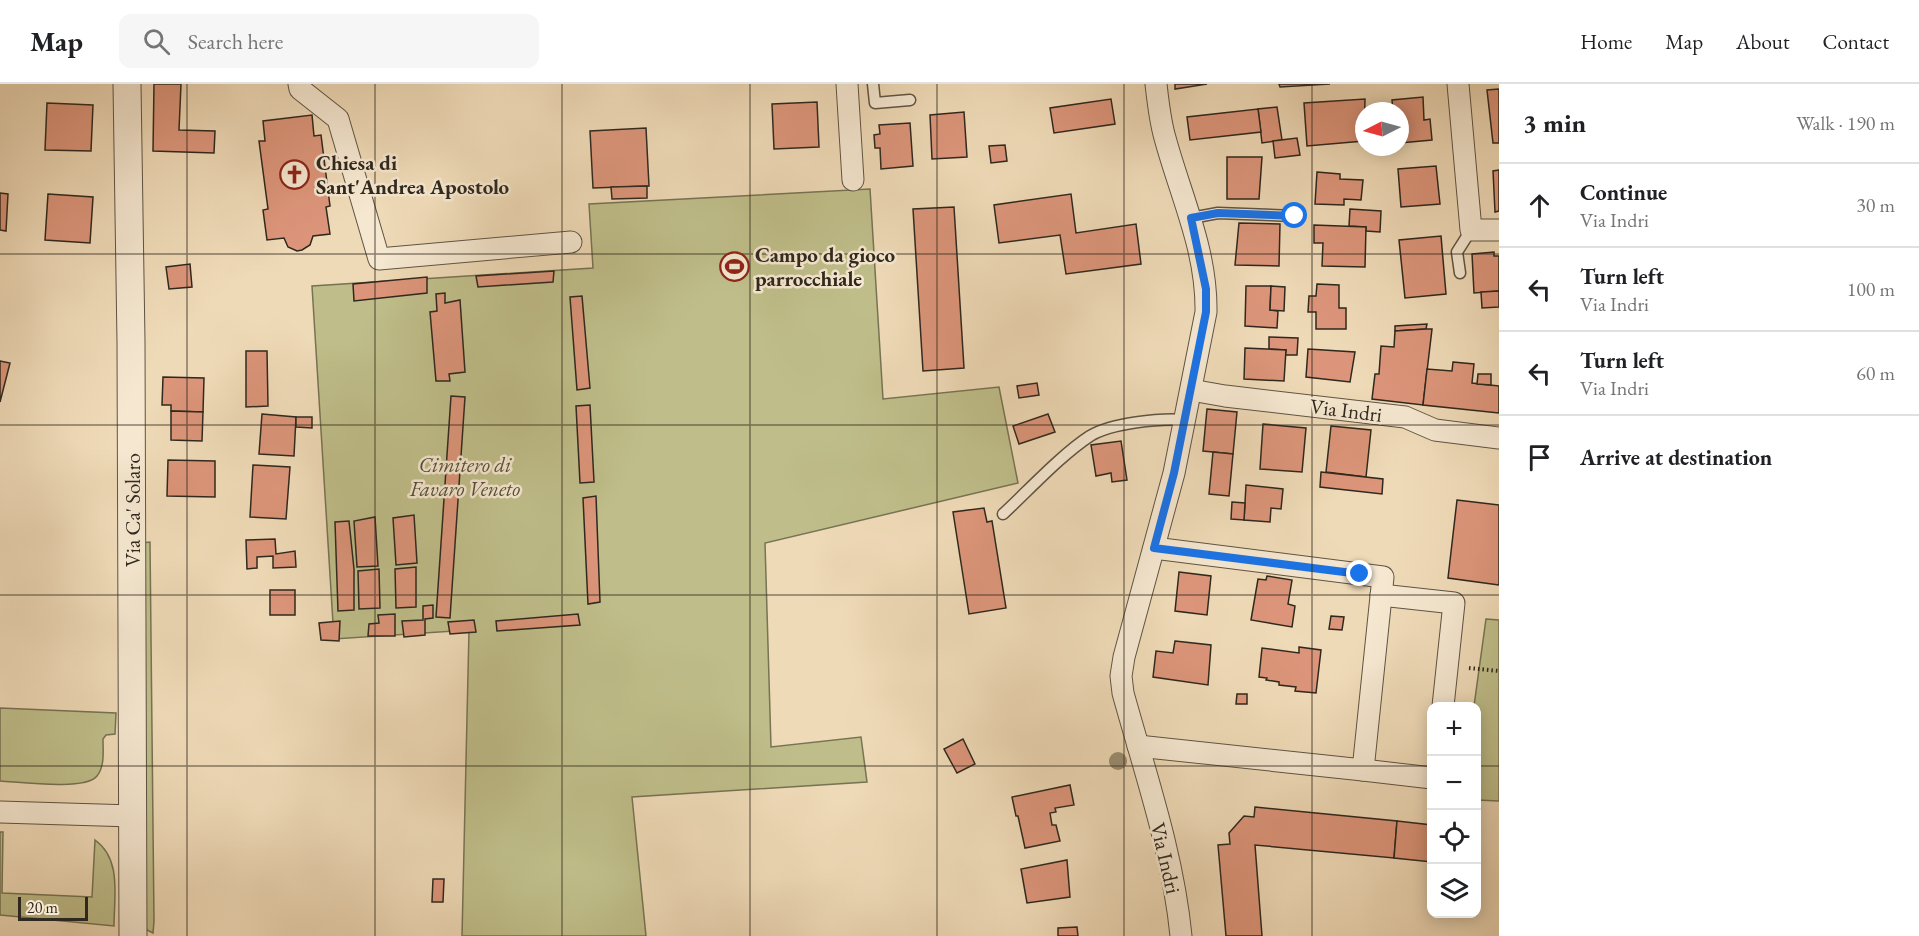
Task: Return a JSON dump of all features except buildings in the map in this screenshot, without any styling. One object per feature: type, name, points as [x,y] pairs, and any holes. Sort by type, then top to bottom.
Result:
[{"type":"street","name":"Via Ca' Solaro","points":[[127,84],[131,353],[133,936]]},
{"type":"street","points":[[298,84],[300,89],[338,119],[379,259],[571,242]]},
{"type":"street","points":[[847,84],[853,180]]},
{"type":"street","name":"Via Indri","points":[[1156,84],[1165,138],[1191,218],[1206,289],[1206,312],[1174,473],[1124,657],[1121,676],[1123,693],[1174,887],[1181,936]]},
{"type":"street","points":[[1458,84],[1471,230],[1499,230]]},
{"type":"street","name":"Via Indri","points":[[1191,390],[1405,417],[1435,430],[1499,438]]},
{"type":"street","points":[[1154,548],[1383,577],[1363,770]]},
{"type":"street","points":[[1381,595],[1455,603],[1444,702]]},
{"type":"street","points":[[1138,746],[1427,778]]},
{"type":"street","points":[[0,812],[133,816]]},
{"type":"lane","points":[[873,84],[875,104],[910,100]]},
{"type":"lane","points":[[1191,218],[1218,213],[1295,216]]},
{"type":"lane","points":[[1460,273],[1457,252],[1471,230]]},
{"type":"lane","points":[[1003,513],[1090,436],[1101,430],[1156,419],[1185,420]]},
{"type":"path","points":[[1448,666],[1499,672]]},
{"type":"green space","name":"Cimitero di Favaro Veneto","points":[[870,189],[883,399],[999,387],[1018,483],[765,543],[771,747],[861,737],[867,782],[632,797],[646,936],[462,936],[469,630],[334,639],[312,286],[593,268],[589,204]]},
{"type":"green space","points":[[150,542],[153,933],[147,930],[145,924],[142,543]]},
{"type":"green space","points":[[1486,619],[1499,620],[1499,801],[1481,800],[1481,702],[1475,702]]},
{"type":"green space","points":[[0,708],[116,713],[115,734],[106,735],[103,739],[100,772],[90,781],[80,783],[36,784],[0,781]]},
{"type":"green space","points":[[0,832],[3,832],[2,893],[92,897],[95,840],[104,848],[113,868],[115,879],[114,926],[0,915]]},
{"type":"place","name":"Chiesa di Sant'Andrea Apostolo","points":[[295,174]]},
{"type":"place","name":"Campo da gioco parrocchiale","points":[[734,266]]},
{"type":"route","points":[[1295,216],[1218,213],[1191,218],[1206,289],[1206,312],[1174,473],[1154,548],[1360,574]]}]
